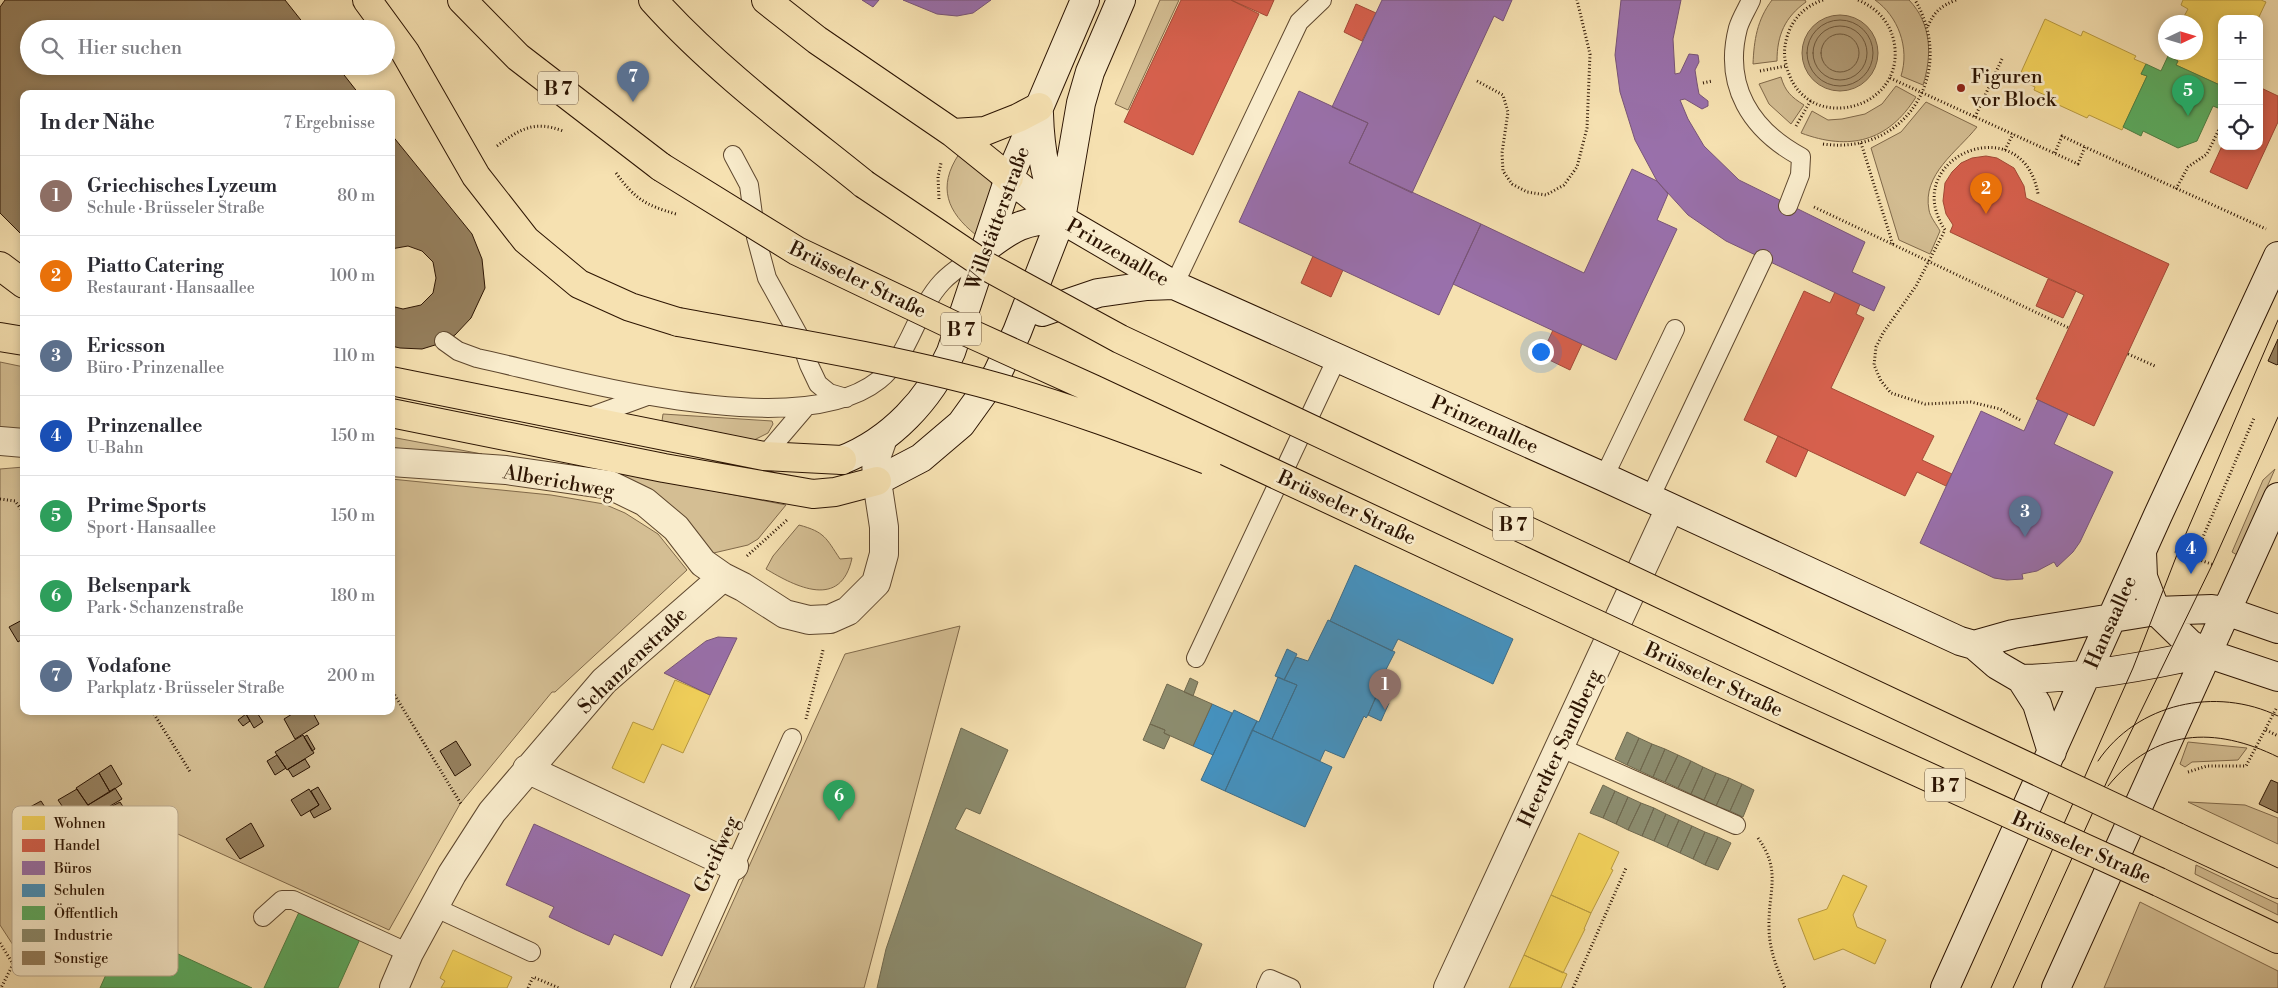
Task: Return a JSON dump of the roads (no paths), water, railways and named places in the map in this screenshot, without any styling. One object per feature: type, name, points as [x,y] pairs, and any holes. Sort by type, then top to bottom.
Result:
[{"type":"highway","points":[[367,0],[382,20]]},
{"type":"highway","name":"Brüsseler Straße","points":[[462,0],[518,57],[661,167],[797,251],[1731,688],[2158,882],[2278,939]]},
{"type":"highway","name":"B 7","points":[[653,0],[686,35],[786,122],[864,184],[986,266],[1120,340],[2278,884]]},
{"type":"highway","points":[[766,0],[817,40],[953,133],[1009,178]]},
{"type":"highway","points":[[395,38],[405,52],[476,176],[526,240],[579,284],[630,308],[678,322],[860,355],[992,386],[1075,411],[1239,473],[1271,472]]},
{"type":"highway","points":[[953,133],[985,131],[1018,118],[1039,107]]},
{"type":"highway","points":[[0,266],[20,281]]},
{"type":"highway","points":[[0,337],[20,340]]},
{"type":"highway","points":[[395,382],[764,456],[842,460]]},
{"type":"highway","points":[[395,415],[664,468],[813,494],[835,492],[877,481]]},
{"type":"street","name":"Willstätterstraße","points":[[818,620],[830,619],[848,611],[876,583],[884,554],[884,527],[877,481],[876,458],[883,438],[924,397],[940,375],[950,352],[1009,178],[1085,0]]},
{"type":"street","points":[[842,460],[865,471],[877,481],[921,458],[961,424],[997,374],[1017,332],[1061,219],[1081,103],[1090,72],[1121,0]]},
{"type":"street","name":"Willstätterstraße","points":[[1039,107],[1043,165],[1050,193],[1061,219]]},
{"type":"street","name":"Prinzenallee","points":[[1009,178],[1061,219],[1174,285],[1604,477],[1960,641],[1974,645],[1997,664],[2021,679],[2038,704],[2052,752]]},
{"type":"street","points":[[984,249],[1010,229],[1039,220],[1061,219]]},
{"type":"street","name":"Hansaallee","points":[[1945,988],[2144,545],[2278,256]]},
{"type":"street","points":[[1017,332],[1040,313],[1098,293],[1147,286],[1174,285]]},
{"type":"street","points":[[842,460],[863,452],[883,438]]},
{"type":"street","points":[[0,441],[20,444]]},
{"type":"street","name":"Alberichweg","points":[[395,462],[506,470],[610,485],[644,502],[676,528],[703,563],[723,578],[743,587],[785,614],[809,620],[818,620]]},
{"type":"street","points":[[2056,988],[2278,497]]},
{"type":"street","name":"Heerdter Sandberg","points":[[1448,988],[1560,748],[1660,503]]},
{"type":"street","points":[[2144,545],[2143,577],[2156,611],[2190,644],[2206,653],[2278,677]]},
{"type":"street","name":"Schanzenstraße","points":[[394,988],[409,953],[452,874],[486,820],[527,769],[604,681],[723,578]]},
{"type":"street","points":[[1974,645],[2013,634],[2156,611],[2206,609],[2226,611],[2278,629]]},
{"type":"street","points":[[2021,679],[2087,675],[2163,663],[2206,653]]},
{"type":"street","points":[[527,769],[734,866]]},
{"type":"lane","points":[[1174,285],[1299,22],[1322,0]]},
{"type":"lane","points":[[1751,0],[1738,27],[1734,57],[1736,76],[1742,100],[1754,120],[1769,137],[1801,157],[1800,175],[1790,201]]},
{"type":"lane","points":[[733,155],[750,185],[756,237],[766,278],[798,334],[808,365],[818,384],[829,393],[846,398]]},
{"type":"lane","points":[[444,341],[458,351],[477,358],[647,396],[761,409],[805,408],[846,398],[879,380],[899,359],[942,282],[984,249]]},
{"type":"lane","points":[[1660,503],[1680,434],[1763,259]]},
{"type":"lane","points":[[1604,477],[1675,329]]},
{"type":"lane","points":[[1196,658],[1337,358]]},
{"type":"lane","points":[[583,419],[647,396]]},
{"type":"lane","points":[[764,456],[805,408]]},
{"type":"lane","name":"Greifweg","points":[[680,988],[792,738]]},
{"type":"lane","points":[[1560,748],[1736,826]]},
{"type":"lane","points":[[263,917],[282,900],[293,900],[409,953]]},
{"type":"lane","points":[[434,907],[532,952]]},
{"type":"lane","points":[[1266,988],[1270,979],[1291,988]]},
{"type":"water","points":[[1840,15],[1855,18],[1867,26],[1875,38],[1878,53],[1875,68],[1867,80],[1855,88],[1840,91],[1825,88],[1813,80],[1805,68],[1802,53],[1805,38],[1813,26],[1825,18]]},
{"type":"tram line","points":[[1991,988],[2133,668],[2178,552],[2278,320]]},
{"type":"tram line","points":[[2013,988],[2108,779],[2212,565],[2278,417]]},
{"type":"tram line","points":[[2098,761],[2114,741],[2134,725],[2156,713],[2179,706],[2204,702],[2229,702],[2254,707],[2278,716]]},
{"type":"tram line","points":[[2108,786],[2126,767],[2146,753],[2166,743],[2187,738],[2209,737],[2231,740],[2255,747],[2278,757]]},
{"type":"place","name":"Figuren vor Block","points":[[1961,88]]},
{"type":"place","name":"Vodafone","points":[[633,102]]},
{"type":"place","name":"Prime Sports","points":[[2188,116]]},
{"type":"place","name":"Piatto Catering","points":[[1986,214]]},
{"type":"place","name":"Ericsson","points":[[2025,537]]},
{"type":"place","name":"Prinzenallee","points":[[2191,574]]},
{"type":"place","name":"Griechisches Lyzeum","points":[[1385,710]]},
{"type":"place","name":"Belsenpark","points":[[839,821]]}]
